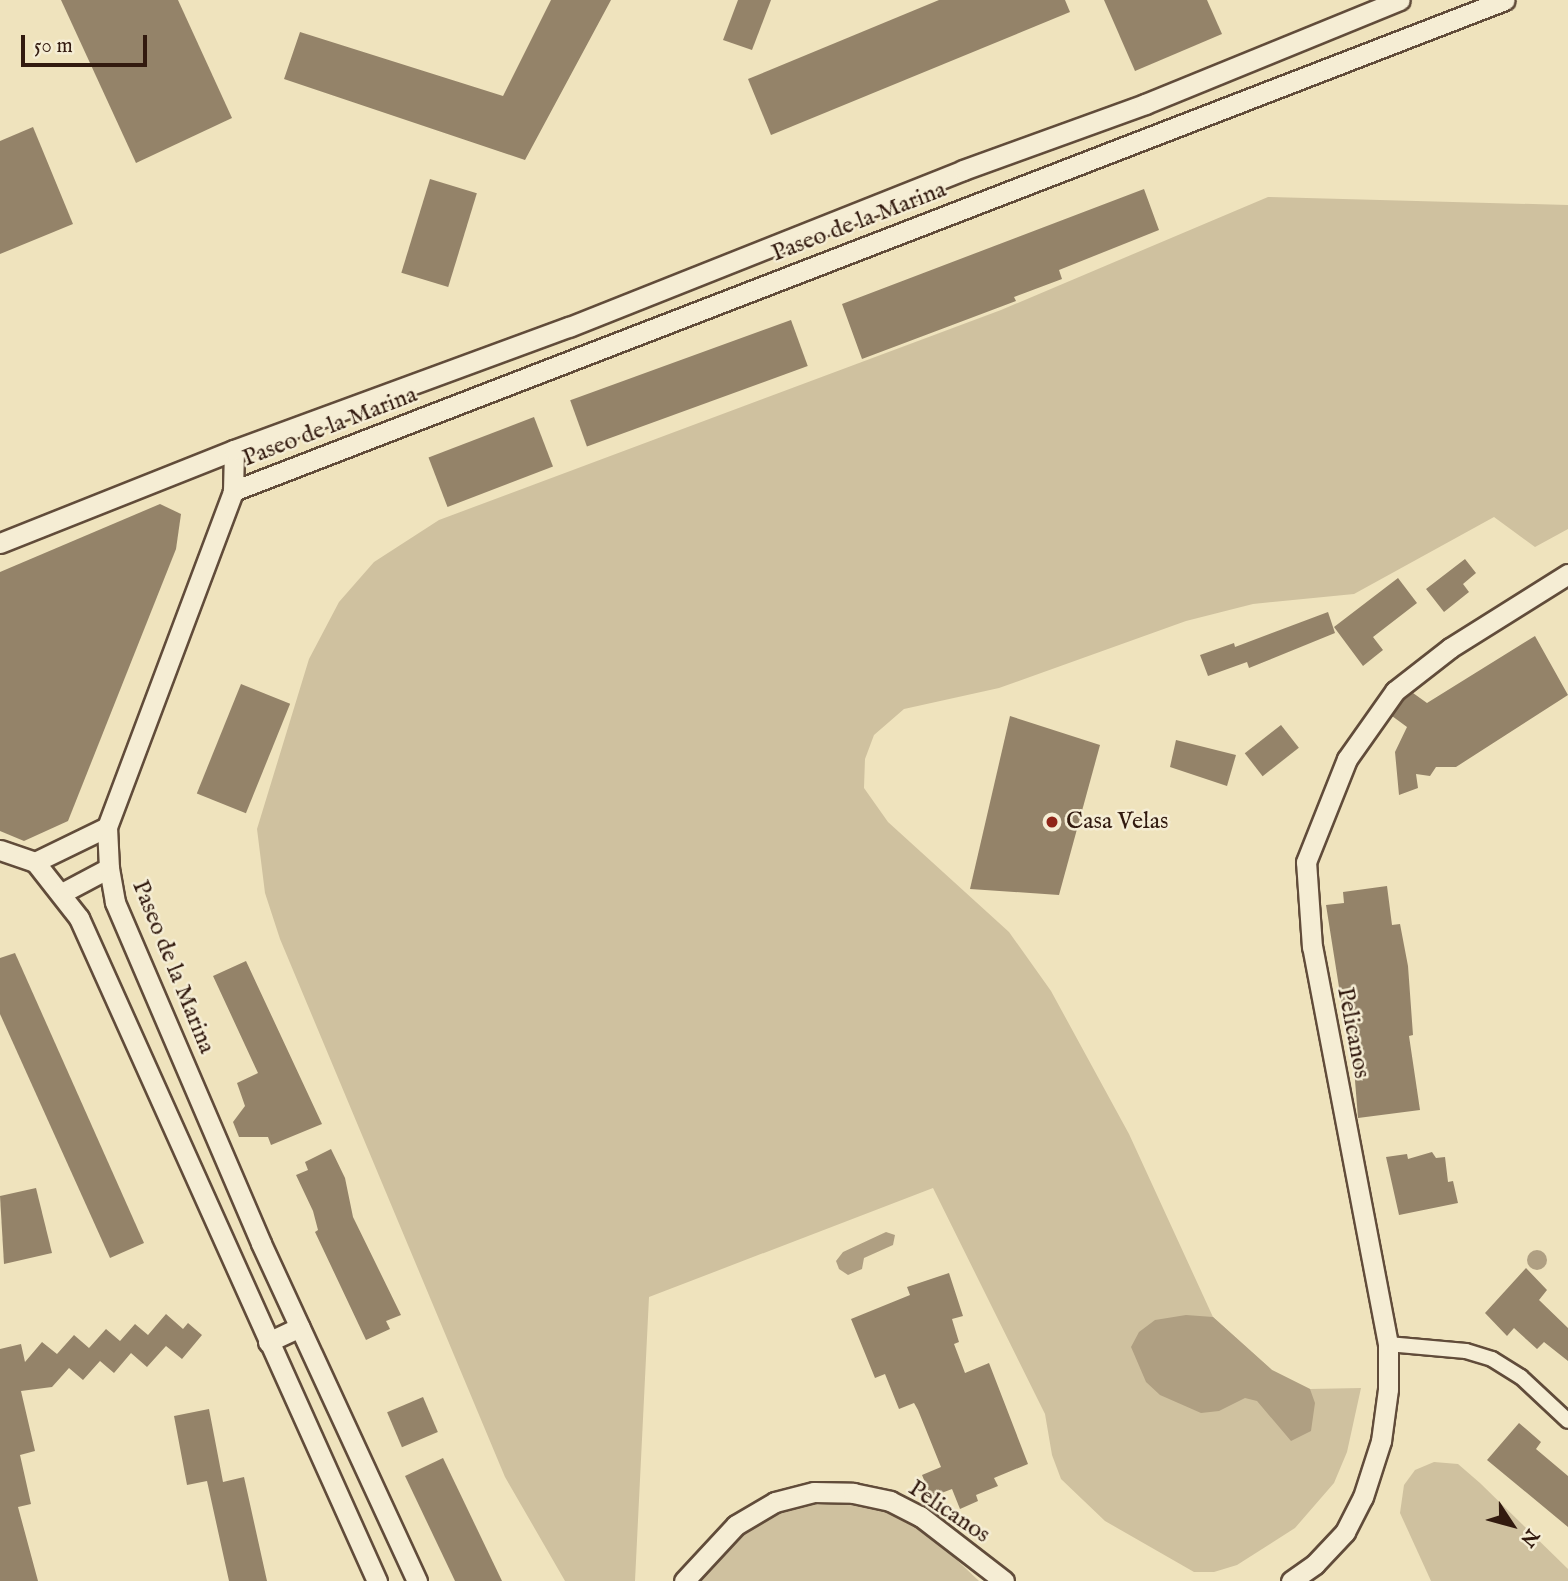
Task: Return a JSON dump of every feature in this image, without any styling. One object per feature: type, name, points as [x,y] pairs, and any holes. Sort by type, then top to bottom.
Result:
[{"type":"street","name":"Paseo de la Marina","points":[[0,543],[234,450],[751,256],[1400,0]]},
{"type":"street","name":"Paseo de la Marina","points":[[417,1581],[300,1327],[115,902],[109,868],[107,827],[233,491],[1505,0]]},
{"type":"street","points":[[751,256],[762,285]]},
{"type":"street","points":[[233,491],[234,450]]},
{"type":"street","name":"Pelicanos","points":[[1291,1581],[1316,1572],[1345,1532],[1363,1497],[1381,1441],[1388,1389],[1388,1344],[1312,947],[1307,862],[1347,759],[1395,691],[1450,648],[1568,574]]},
{"type":"street","points":[[34,863],[107,827]]},
{"type":"street","points":[[0,849],[34,863],[62,893],[79,918],[377,1581]]},
{"type":"street","points":[[62,893],[109,868]]},
{"type":"street","points":[[268,1342],[300,1327]]},
{"type":"street","points":[[1388,1344],[1466,1351],[1492,1359],[1521,1377],[1568,1421]]},
{"type":"street","name":"Pelicanos","points":[[684,1581],[736,1525],[775,1502],[814,1492],[853,1493],[890,1501],[920,1516],[1004,1581]]},
{"type":"shaded area","points":[[1268,197],[1568,205],[1568,529],[1535,547],[1494,517],[1354,594],[1253,604],[1186,621],[999,688],[904,709],[874,735],[865,759],[864,788],[888,822],[1009,932],[1051,991],[1129,1134],[1213,1317],[1272,1370],[1310,1389],[1361,1388],[1347,1452],[1334,1483],[1295,1528],[1237,1565],[1214,1572],[1194,1572],[1105,1521],[1061,1479],[1052,1455],[1045,1414],[933,1188],[649,1297],[635,1581],[565,1581],[505,1477],[280,939],[265,893],[257,829],[309,659],[339,602],[374,562],[439,520],[1001,310]]},
{"type":"shaded area","points":[[886,1232],[895,1235],[893,1245],[864,1258],[862,1269],[848,1275],[839,1269],[836,1261],[843,1252]]},
{"type":"shaded area","points":[[1537,1250],[1544,1253],[1547,1260],[1544,1267],[1537,1270],[1530,1267],[1527,1260],[1530,1253]]},
{"type":"shaded area","points":[[1186,1315],[1213,1317],[1272,1370],[1310,1389],[1315,1403],[1311,1431],[1291,1441],[1257,1401],[1245,1398],[1219,1411],[1201,1413],[1160,1395],[1146,1382],[1131,1347],[1139,1332],[1155,1320]]},
{"type":"shaded area","points":[[1434,1462],[1458,1464],[1480,1483],[1568,1569],[1568,1581],[1431,1581],[1400,1513],[1404,1485],[1415,1470]]},
{"type":"shaded area","points":[[836,1495],[884,1502],[924,1529],[979,1581],[688,1581],[730,1537],[780,1508]]},
{"type":"building","points":[[61,0],[178,0],[232,118],[136,163]]},
{"type":"building","points":[[551,0],[611,0],[525,160],[284,79],[300,32],[503,96]]},
{"type":"building","points":[[738,0],[771,0],[752,50],[723,40]]},
{"type":"building","points":[[939,0],[1065,0],[1070,12],[771,135],[748,79]]},
{"type":"building","points":[[1104,0],[1207,0],[1222,34],[1135,71]]},
{"type":"building","points":[[33,127],[73,224],[0,254],[0,141]]},
{"type":"building","points":[[430,179],[477,193],[448,287],[401,273]]},
{"type":"building","points":[[1144,189],[1159,230],[1059,270],[1062,279],[1014,297],[1016,301],[862,359],[842,304]]},
{"type":"building","points":[[791,320],[808,366],[587,446],[570,400]]},
{"type":"building","points":[[534,417],[553,466],[447,507],[429,457]]},
{"type":"building","points":[[160,504],[181,514],[176,549],[68,821],[24,841],[0,831],[0,572]]},
{"type":"building","points":[[1465,559],[1476,573],[1463,584],[1469,592],[1444,612],[1426,589]]},
{"type":"building","points":[[1398,578],[1417,603],[1373,637],[1383,650],[1363,666],[1334,627]]},
{"type":"building","points":[[1328,612],[1335,633],[1249,668],[1247,662],[1208,676],[1200,655],[1234,643],[1235,647]]},
{"type":"building","points":[[1535,636],[1568,695],[1456,767],[1436,767],[1430,776],[1416,774],[1418,788],[1399,795],[1395,752],[1407,727],[1392,716],[1404,700],[1413,693],[1427,703]]},
{"type":"building","points":[[241,684],[290,704],[246,813],[197,793]]},
{"type":"building","points":[[1010,716],[1100,745],[1059,895],[970,889]]},
{"type":"building","points":[[1281,725],[1299,748],[1263,776],[1245,753]]},
{"type":"building","points":[[1176,740],[1236,755],[1227,786],[1170,767]]},
{"type":"building","points":[[1387,886],[1392,925],[1400,924],[1408,966],[1413,1035],[1409,1036],[1420,1110],[1358,1118],[1352,1043],[1348,1044],[1326,905],[1344,903],[1343,892]]},
{"type":"building","points":[[15,953],[144,1243],[110,1258],[0,1014],[0,958]]},
{"type":"building","points":[[246,961],[322,1124],[271,1145],[268,1137],[239,1137],[233,1122],[245,1106],[237,1083],[258,1073],[213,976]]},
{"type":"building","points":[[331,1149],[345,1178],[353,1217],[401,1315],[386,1321],[390,1329],[366,1340],[315,1232],[318,1230],[313,1211],[296,1175],[308,1170],[305,1162]]},
{"type":"building","points":[[1432,1152],[1436,1158],[1445,1157],[1448,1182],[1453,1181],[1458,1203],[1399,1215],[1386,1157],[1407,1154],[1408,1159]]},
{"type":"building","points":[[36,1188],[52,1253],[4,1264],[0,1196]]},
{"type":"building","points":[[1526,1268],[1547,1290],[1539,1300],[1568,1328],[1568,1361],[1544,1342],[1537,1349],[1514,1328],[1507,1336],[1485,1313]]},
{"type":"building","points":[[949,1273],[963,1316],[952,1319],[959,1342],[954,1344],[965,1373],[989,1363],[1028,1464],[994,1478],[998,1486],[976,1495],[978,1501],[960,1509],[952,1489],[931,1497],[922,1475],[941,1467],[918,1410],[914,1403],[899,1409],[885,1374],[875,1378],[851,1319],[910,1295],[907,1287]]},
{"type":"building","points":[[166,1314],[183,1329],[188,1323],[202,1335],[182,1359],[166,1346],[147,1367],[131,1353],[114,1373],[100,1361],[83,1380],[69,1368],[52,1387],[21,1391],[35,1451],[20,1455],[31,1504],[18,1507],[38,1581],[0,1581],[0,1349],[21,1344],[25,1362],[42,1342],[57,1354],[74,1335],[89,1348],[106,1329],[120,1341],[135,1324],[148,1335]]},
{"type":"building","points":[[423,1397],[438,1432],[402,1447],[387,1412]]},
{"type":"building","points":[[209,1409],[223,1482],[244,1477],[267,1581],[229,1581],[207,1481],[187,1485],[174,1416]]},
{"type":"building","points":[[1519,1423],[1541,1442],[1536,1449],[1568,1476],[1568,1527],[1487,1460]]},
{"type":"building","points":[[443,1458],[502,1581],[455,1581],[405,1476]]},
{"type":"place","name":"Casa Velas","points":[[1052,822]]}]
